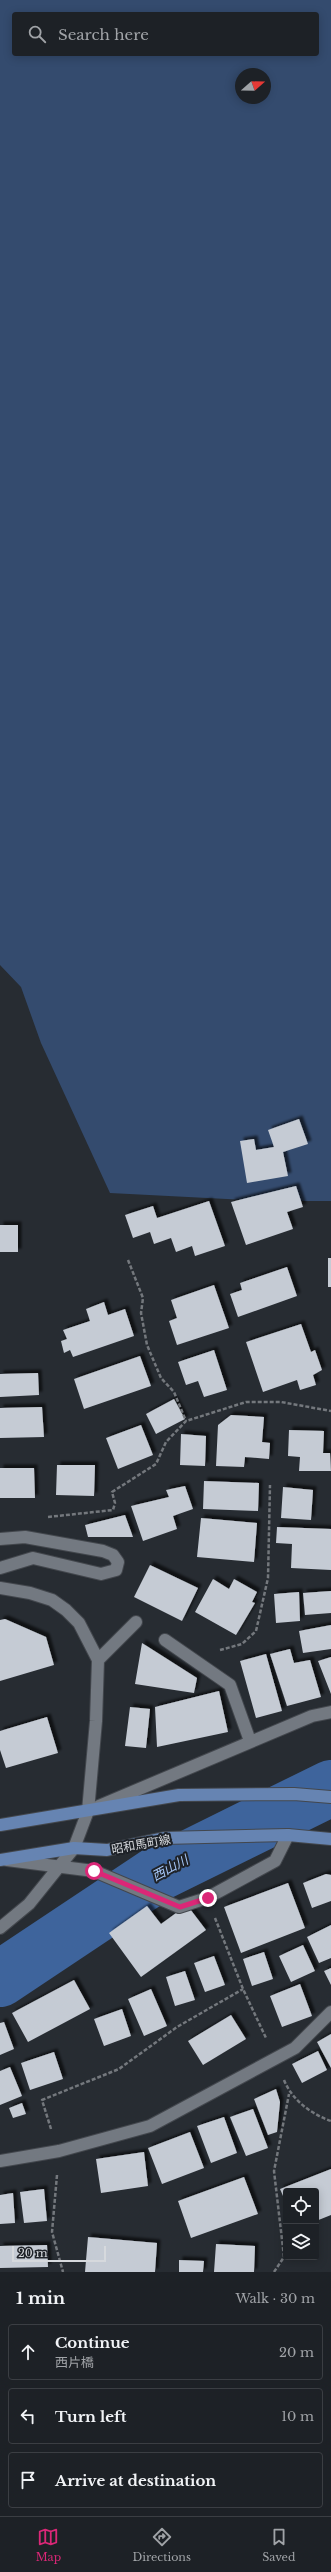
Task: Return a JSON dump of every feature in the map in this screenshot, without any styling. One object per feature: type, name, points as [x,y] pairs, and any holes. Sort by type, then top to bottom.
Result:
[{"type":"main road","points":[[0,1825],[179,1795],[294,1794],[331,1797]]},
{"type":"main road","name":"昭和馬町線","points":[[0,1858],[74,1848],[107,1850],[164,1838],[288,1835],[331,1839]]},
{"type":"street","points":[[0,1539],[25,1537],[103,1551],[113,1555],[118,1562],[118,1566],[116,1570],[101,1574],[33,1558],[0,1568]]},
{"type":"street","points":[[0,1588],[30,1592],[52,1600],[66,1610],[79,1622],[98,1660],[96,1721],[88,1810],[74,1848],[29,1904],[0,1928]]},
{"type":"street","points":[[98,1660],[136,1622]]},
{"type":"street","points":[[165,1640],[230,1685],[250,1741]]},
{"type":"street","points":[[88,1810],[250,1741],[312,1716],[331,1712]]},
{"type":"street","points":[[0,1858],[94,1871],[180,1907],[208,1898],[275,1861],[288,1835]]},
{"type":"street","points":[[0,2161],[59,2151],[150,2126],[295,2048],[331,2012]]},
{"type":"path","points":[[128,1260],[143,1298],[141,1313],[147,1345],[161,1378],[174,1392],[186,1421]]},
{"type":"path","points":[[47,1517],[113,1510],[115,1503],[112,1492],[156,1464],[166,1442],[186,1421],[246,1402],[281,1402],[331,1411]]},
{"type":"path","points":[[214,1652],[242,1644],[256,1630],[268,1578],[270,1486]]},
{"type":"path","points":[[208,1898],[243,1989],[276,2058],[289,2094],[274,2171],[284,2257],[274,2272]]},
{"type":"path","points":[[63,2272],[52,2232],[59,2151],[42,2100],[119,2069],[177,2027],[243,1989]]},
{"type":"path","points":[[289,2094],[319,2117],[331,2121]]},
{"type":"shaded area","points":[[0,0],[331,0],[331,1201],[266,1201],[110,1193],[41,1043],[21,987],[0,965]]},
{"type":"building","points":[[299,1119],[308,1144],[283,1152],[288,1176],[247,1183],[240,1141],[254,1139],[256,1150],[274,1147],[268,1130]]},
{"type":"building","points":[[296,1186],[303,1207],[287,1212],[293,1229],[246,1245],[231,1202]]},
{"type":"building","points":[[209,1201],[225,1246],[195,1256],[192,1246],[176,1252],[171,1238],[154,1244],[150,1232],[133,1238],[125,1215],[153,1206],[157,1218]]},
{"type":"building","points":[[0,1225],[18,1225],[18,1252],[0,1252]]},
{"type":"building","points":[[328,1258],[331,1258],[331,1287],[328,1287]]},
{"type":"building","points":[[287,1267],[297,1296],[238,1317],[230,1294],[242,1290],[240,1283]]},
{"type":"building","points":[[214,1285],[229,1328],[177,1345],[169,1321],[177,1318],[171,1300]]},
{"type":"building","points":[[104,1302],[108,1315],[125,1309],[134,1336],[73,1357],[70,1350],[64,1353],[61,1341],[67,1339],[63,1330],[90,1321],[86,1309]]},
{"type":"building","points":[[301,1324],[311,1352],[315,1350],[322,1370],[313,1375],[316,1385],[300,1390],[297,1380],[263,1392],[246,1342]]},
{"type":"building","points":[[214,1350],[227,1390],[204,1397],[198,1381],[186,1385],[178,1362]]},
{"type":"building","points":[[140,1356],[151,1386],[84,1409],[74,1379]]},
{"type":"building","points":[[38,1373],[39,1395],[0,1397],[0,1374]]},
{"type":"building","points":[[174,1399],[185,1419],[156,1434],[146,1414]]},
{"type":"building","points":[[42,1407],[44,1437],[0,1438],[0,1408]]},
{"type":"building","points":[[231,1415],[264,1417],[262,1442],[270,1443],[269,1459],[245,1457],[244,1467],[216,1466],[218,1425]]},
{"type":"building","points":[[141,1425],[153,1455],[118,1469],[106,1438]]},
{"type":"building","points":[[289,1430],[324,1431],[323,1453],[330,1453],[331,1471],[299,1471],[300,1457],[288,1456]]},
{"type":"building","points":[[181,1434],[206,1436],[205,1466],[180,1465]]},
{"type":"building","points":[[57,1465],[95,1465],[94,1496],[56,1495]]},
{"type":"building","points":[[0,1468],[34,1468],[35,1498],[0,1498]]},
{"type":"building","points":[[204,1481],[259,1483],[258,1511],[203,1509]]},
{"type":"building","points":[[185,1486],[193,1509],[173,1516],[177,1529],[143,1541],[131,1506],[169,1497],[166,1490]]},
{"type":"building","points":[[283,1487],[313,1490],[311,1520],[281,1518]]},
{"type":"building","points":[[125,1515],[133,1537],[88,1537],[85,1525]]},
{"type":"building","points":[[201,1518],[257,1523],[254,1562],[197,1557]]},
{"type":"building","points":[[277,1527],[331,1529],[331,1570],[291,1568],[292,1544],[276,1543]]},
{"type":"building","points":[[150,1565],[198,1588],[182,1621],[134,1597]]},
{"type":"building","points":[[213,1579],[229,1589],[234,1579],[257,1592],[252,1602],[255,1603],[236,1635],[195,1612]]},
{"type":"building","points":[[331,1591],[331,1613],[305,1615],[303,1593]]},
{"type":"building","points":[[299,1592],[300,1621],[276,1623],[274,1594]]},
{"type":"building","points":[[5,1619],[46,1637],[54,1665],[0,1681],[0,1620]]},
{"type":"building","points":[[331,1625],[331,1649],[303,1653],[299,1631]]},
{"type":"building","points":[[142,1643],[197,1678],[194,1693],[135,1684]]},
{"type":"building","points":[[290,1649],[294,1663],[310,1660],[321,1697],[287,1706],[270,1654]]},
{"type":"building","points":[[266,1654],[282,1711],[256,1718],[240,1661]]},
{"type":"building","points":[[331,1657],[331,1694],[318,1661]]},
{"type":"building","points":[[219,1691],[228,1732],[157,1747],[155,1707]]},
{"type":"building","points":[[130,1707],[150,1709],[146,1748],[125,1746]]},
{"type":"building","points":[[47,1717],[58,1753],[6,1768],[0,1750],[0,1731]]},
{"type":"building","points":[[326,1874],[331,1875],[331,1901],[312,1908],[303,1883]]},
{"type":"building","points":[[288,1883],[305,1928],[241,1953],[224,1907]]},
{"type":"building","points":[[187,1905],[206,1930],[141,1977],[109,1933],[147,1906],[161,1924]]},
{"type":"building","points":[[331,1925],[331,1958],[319,1963],[307,1937]]},
{"type":"building","points":[[303,1945],[315,1971],[291,1982],[279,1956]]},
{"type":"building","points":[[264,1952],[273,1979],[252,1986],[243,1959]]},
{"type":"building","points":[[214,1956],[225,1985],[205,1992],[194,1963]]},
{"type":"building","points":[[331,1968],[331,1985],[324,1971]]},
{"type":"building","points":[[185,1971],[195,2000],[175,2006],[166,1977]]},
{"type":"building","points":[[74,1980],[90,2009],[28,2042],[12,2013]]},
{"type":"building","points":[[300,1984],[312,2016],[282,2027],[270,1996]]},
{"type":"building","points":[[151,1989],[167,2026],[144,2036],[128,1999]]},
{"type":"building","points":[[122,2009],[131,2036],[104,2046],[94,2019]]},
{"type":"building","points":[[231,2015],[246,2039],[203,2065],[188,2041]]},
{"type":"building","points":[[4,2022],[14,2049],[0,2055],[0,2023]]},
{"type":"building","points":[[331,2034],[331,2068],[317,2042]]},
{"type":"building","points":[[318,2051],[327,2070],[302,2083],[292,2064]]},
{"type":"building","points":[[54,2052],[63,2079],[30,2090],[21,2063]]},
{"type":"building","points":[[10,2067],[22,2096],[0,2105],[0,2071]]},
{"type":"building","points":[[276,2089],[280,2102],[277,2132],[268,2135],[254,2099]]},
{"type":"building","points":[[22,2103],[26,2114],[13,2118],[9,2108]]},
{"type":"building","points":[[253,2109],[268,2148],[246,2156],[230,2117]]},
{"type":"building","points":[[224,2117],[237,2153],[211,2163],[197,2126]]},
{"type":"building","points":[[190,2132],[204,2168],[162,2184],[148,2148]]},
{"type":"building","points":[[144,2152],[148,2186],[101,2193],[96,2159]]},
{"type":"building","points":[[331,2169],[331,2215],[319,2220],[319,2188],[283,2188],[283,2196],[280,2189]]},
{"type":"building","points":[[244,2177],[258,2214],[191,2238],[178,2201]]},
{"type":"building","points":[[44,2189],[47,2221],[24,2223],[20,2192]]},
{"type":"building","points":[[13,2193],[15,2223],[0,2224],[0,2195]]},
{"type":"building","points":[[88,2237],[157,2243],[155,2272],[85,2272]]},
{"type":"building","points":[[216,2244],[255,2246],[254,2272],[214,2272]]},
{"type":"building","points":[[47,2245],[48,2267],[0,2268],[0,2246]]},
{"type":"building","points":[[179,2260],[204,2261],[203,2272],[179,2272]]},
{"type":"waterway","name":"西山川","points":[[0,1979],[159,1873],[331,1788]]},
{"type":"route","points":[[94,1871],[180,1907],[208,1898]]}]
